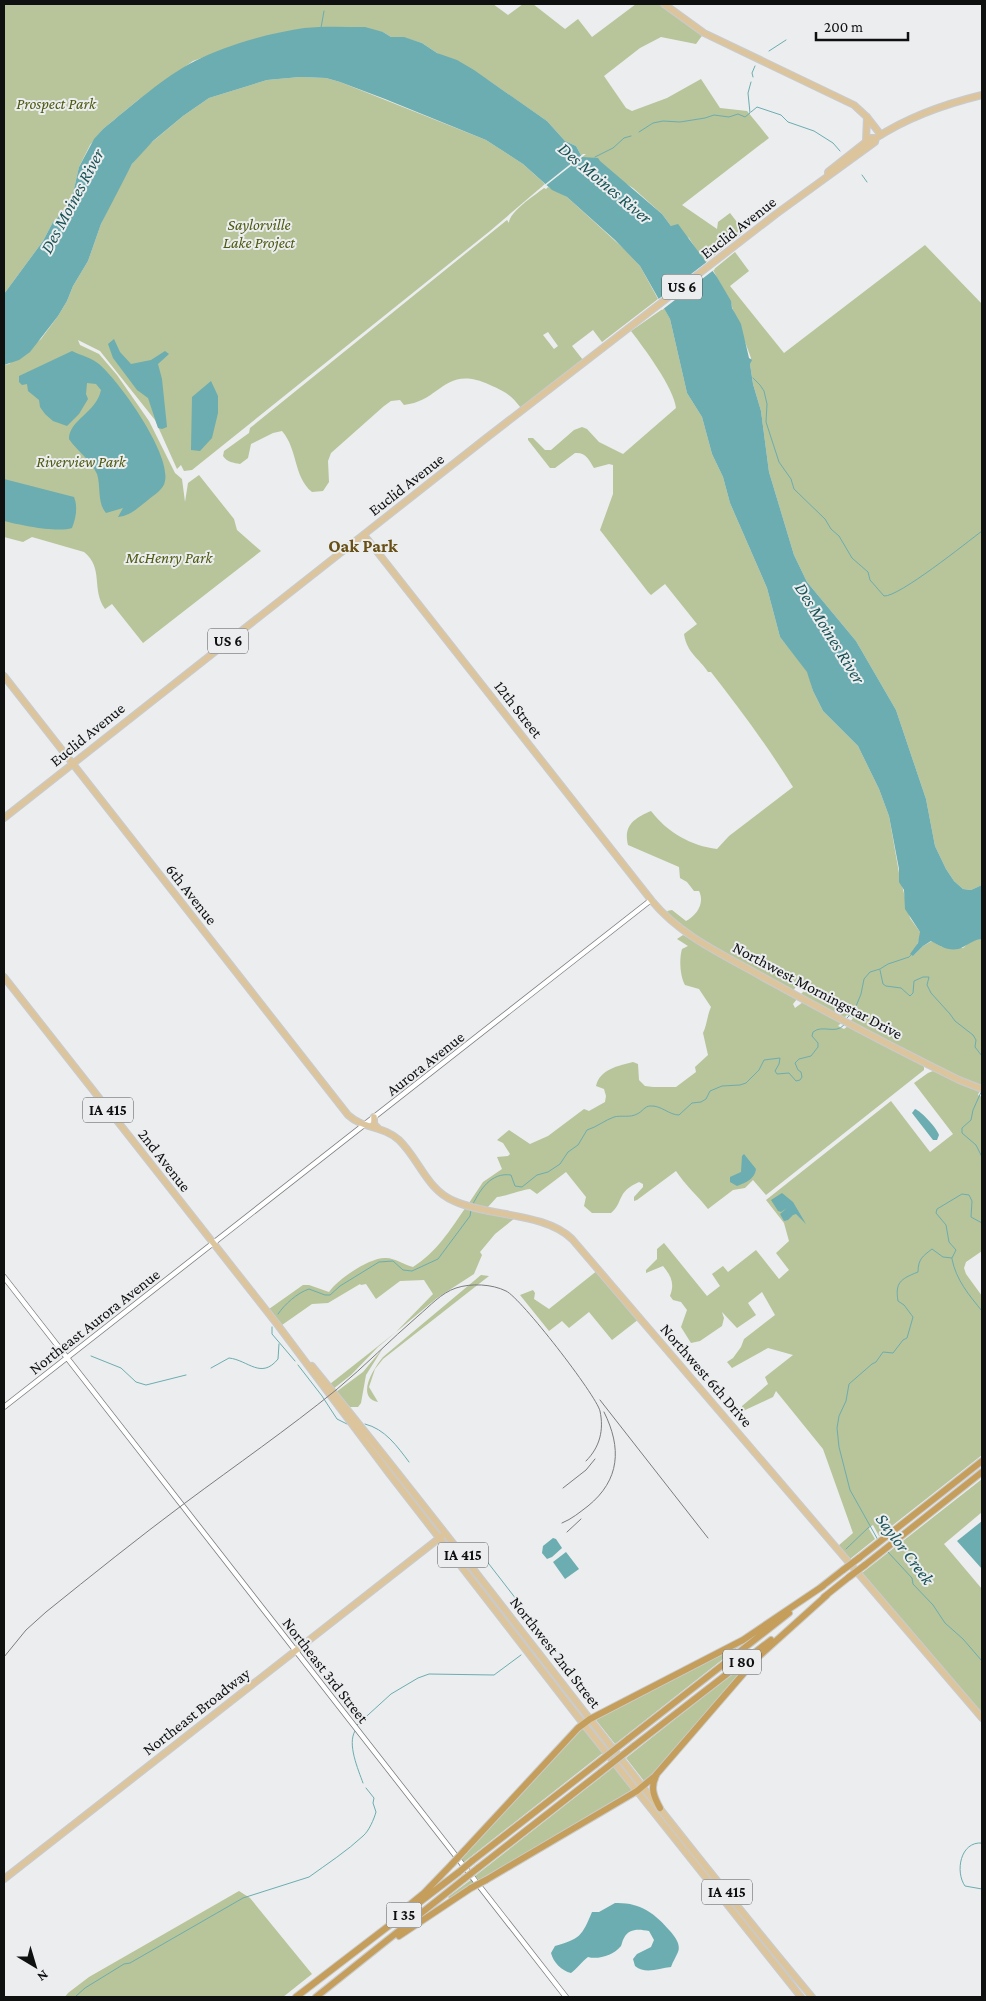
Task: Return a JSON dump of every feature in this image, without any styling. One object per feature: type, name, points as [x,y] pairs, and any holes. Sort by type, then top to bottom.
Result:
[{"type":"highway","name":"I 80","points":[[459,1872],[982,1461]]},
{"type":"highway","name":"I 80","points":[[316,1997],[982,1472]]},
{"type":"highway","points":[[348,1957],[424,1893],[584,1723],[743,1640],[823,1586]]},
{"type":"highway","points":[[356,1965],[472,1888],[644,1786],[757,1658],[827,1594]]},
{"type":"highway","points":[[660,1808],[652,1787],[661,1768]]},
{"type":"highway","name":"I 35","points":[[296,1997],[459,1872]]},
{"type":"main road","points":[[664,4],[704,33],[854,105],[867,116],[878,137]]},
{"type":"main road","name":"US 6","points":[[878,137],[924,114],[982,95]]},
{"type":"main road","points":[[866,141],[867,116]]},
{"type":"main road","name":"Euclid Avenue","points":[[828,176],[828,172],[866,141],[878,137]]},
{"type":"main road","name":"Euclid Avenue","points":[[4,818],[364,535],[716,261],[874,142],[878,137]]},
{"type":"main road","name":"12th Street","points":[[364,535],[651,900]]},
{"type":"main road","name":"6th Avenue","points":[[4,676],[345,1110],[353,1119],[363,1125]]},
{"type":"main road","name":"Northwest Morningstar Drive","points":[[651,900],[687,935],[853,1026],[959,1080],[982,1089]]},
{"type":"main road","name":"2nd Avenue","points":[[4,977],[212,1243]]},
{"type":"main road","points":[[374,1117],[374,1124],[380,1130]]},
{"type":"main road","name":"Northwest 6th Drive","points":[[363,1125],[390,1134],[399,1140],[434,1186],[446,1198],[471,1207],[555,1226],[572,1238],[982,1718]]},
{"type":"main road","name":"Northwest 2nd Street","points":[[212,1243],[277,1324],[637,1791],[801,1997]]},
{"type":"main road","name":"Northwest 2nd Street","points":[[277,1324],[446,1533],[751,1924],[812,1997]]},
{"type":"main road","name":"Northeast Broadway","points":[[4,1879],[446,1533]]},
{"type":"street","name":"Aurora Avenue","points":[[212,1243],[500,1020],[651,900]]},
{"type":"street","name":"Northeast Aurora Avenue","points":[[4,1407],[212,1243]]},
{"type":"street","name":"Northeast 3rd Street","points":[[4,1277],[566,1997]]},
{"type":"green space","name":"Prospect Park","points":[[4,4],[493,4],[508,15],[523,4],[533,4],[565,29],[578,19],[592,37],[636,4],[664,4],[704,33],[696,44],[661,37],[640,48],[604,76],[626,108],[632,111],[667,98],[701,79],[720,108],[747,111],[769,138],[682,205],[717,229],[718,222],[730,213],[744,231],[706,262],[689,238],[671,226],[662,214],[633,188],[582,157],[576,146],[565,141],[547,121],[488,80],[422,43],[409,39],[391,37],[383,32],[306,28],[249,41],[193,61],[138,100],[103,129],[90,145],[79,167],[71,202],[53,222],[43,241],[4,294]]},
{"type":"green space","name":"Saylorville Lake Project","points":[[300,77],[326,78],[340,82],[486,140],[523,164],[545,184],[490,231],[192,470],[184,471],[181,465],[177,469],[155,420],[100,351],[78,340],[80,345],[99,354],[117,375],[149,421],[175,473],[182,479],[185,502],[188,483],[199,475],[234,519],[237,530],[261,551],[143,643],[112,604],[105,609],[99,594],[94,565],[84,552],[32,537],[23,542],[4,537],[4,365],[9,364],[41,339],[58,316],[88,261],[101,224],[118,189],[132,164],[145,148],[183,116],[209,98],[267,80]]},
{"type":"green space","points":[[548,187],[567,197],[624,249],[640,266],[658,299],[602,342],[593,330],[572,346],[583,360],[521,408],[508,394],[490,385],[475,380],[463,379],[453,381],[417,402],[404,405],[400,400],[391,401],[331,453],[328,461],[329,482],[323,491],[312,492],[306,486],[298,470],[291,446],[282,431],[273,433],[251,444],[248,458],[240,464],[231,462],[223,456],[224,451],[249,433],[250,428],[507,220],[509,223],[513,214],[518,209],[544,188]],"holes":[[[548,332],[558,346],[554,349],[543,335]]]},
{"type":"green space","points":[[925,245],[982,304],[982,885],[971,890],[963,889],[954,881],[935,846],[926,799],[896,710],[856,641],[807,582],[794,555],[769,472],[761,411],[753,384],[751,358],[731,303],[713,270],[735,252],[749,271],[730,286],[784,353]]},
{"type":"green space","points":[[664,308],[670,319],[687,393],[702,417],[712,454],[723,477],[730,503],[767,588],[780,637],[808,672],[813,691],[823,711],[858,746],[879,789],[889,816],[899,873],[910,918],[920,932],[913,956],[923,946],[932,941],[942,947],[963,948],[972,940],[982,939],[981,1086],[956,1076],[850,1022],[853,1018],[847,1015],[844,1018],[800,995],[806,989],[797,985],[793,991],[689,932],[675,921],[667,911],[672,910],[686,921],[699,908],[701,895],[699,891],[694,891],[687,882],[680,878],[679,867],[628,845],[627,832],[629,827],[640,816],[651,811],[657,819],[680,837],[698,845],[717,849],[729,836],[793,787],[733,700],[711,672],[708,672],[690,650],[684,634],[697,624],[665,584],[651,595],[600,530],[613,494],[613,465],[609,464],[594,468],[585,455],[575,453],[555,468],[550,468],[528,440],[528,438],[533,438],[545,450],[551,450],[574,430],[582,427],[587,429],[599,442],[623,454],[676,408],[664,379],[631,331]]},
{"type":"green space","points":[[683,935],[797,999],[793,1004],[795,1008],[803,1002],[842,1022],[838,1026],[844,1029],[848,1026],[920,1063],[924,1070],[766,1195],[753,1180],[745,1188],[733,1190],[708,1209],[676,1171],[634,1201],[634,1197],[643,1187],[643,1184],[639,1182],[632,1186],[623,1193],[618,1205],[611,1213],[592,1213],[584,1206],[586,1197],[566,1172],[537,1194],[530,1189],[497,1197],[487,1208],[469,1203],[483,1182],[502,1169],[497,1157],[510,1154],[503,1143],[497,1140],[509,1130],[530,1144],[548,1136],[584,1109],[589,1111],[605,1102],[604,1089],[596,1086],[601,1076],[610,1069],[633,1062],[638,1064],[639,1080],[645,1086],[653,1087],[676,1087],[696,1072],[695,1067],[708,1055],[703,1033],[711,1007],[699,989],[685,985],[683,981],[681,953],[682,949],[688,946],[677,939]]},
{"type":"green space","points":[[933,1071],[980,1090],[978,1095],[982,1097],[982,1251],[966,1262],[964,1268],[966,1274],[982,1296],[982,1455],[879,1536],[873,1525],[870,1527],[869,1529],[875,1539],[850,1559],[838,1546],[853,1533],[823,1449],[776,1391],[773,1397],[743,1411],[742,1406],[768,1384],[765,1377],[793,1355],[768,1348],[732,1368],[727,1362],[733,1358],[744,1339],[775,1315],[762,1292],[748,1303],[756,1315],[737,1328],[722,1312],[724,1318],[722,1326],[700,1341],[691,1343],[681,1327],[687,1310],[681,1302],[673,1300],[670,1296],[672,1283],[668,1273],[663,1266],[646,1273],[646,1270],[657,1259],[657,1249],[664,1243],[707,1296],[720,1286],[712,1274],[723,1266],[728,1272],[756,1250],[779,1279],[789,1270],[776,1253],[789,1241],[784,1223],[766,1200],[891,1101],[930,1152],[953,1134],[914,1083]]},
{"type":"green space","points":[[466,1207],[515,1218],[495,1234],[480,1252],[482,1255],[474,1274],[437,1298],[378,1347],[351,1375],[333,1389],[330,1384],[396,1332],[433,1294],[424,1280],[400,1281],[376,1299],[366,1284],[360,1284],[328,1303],[312,1304],[282,1325],[269,1309],[303,1285],[309,1285],[329,1292],[339,1281],[372,1261],[386,1258],[393,1259],[413,1267],[429,1255],[449,1232]]},
{"type":"green space","points":[[598,1270],[639,1319],[612,1340],[589,1312],[569,1328],[562,1321],[549,1331],[520,1295],[533,1290],[535,1293],[534,1299],[549,1309]]},
{"type":"green space","points":[[481,1275],[489,1276],[383,1359],[375,1369],[369,1387],[378,1402],[371,1399],[368,1394],[368,1382],[375,1368],[383,1357]]},
{"type":"green space","points":[[383,1348],[366,1375],[361,1403],[358,1407],[350,1407],[336,1392],[363,1372]]},
{"type":"green space","points":[[982,1479],[982,1512],[944,1544],[982,1589],[982,1714],[862,1573]]},
{"type":"green space","points":[[751,1637],[615,1744],[596,1720],[717,1657]]},
{"type":"green space","points":[[756,1655],[653,1775],[644,1781],[626,1758]]},
{"type":"green space","points":[[584,1728],[604,1752],[464,1862],[461,1857]]},
{"type":"green space","points":[[615,1766],[634,1790],[480,1881],[475,1876]]},
{"type":"green space","points":[[472,1879],[475,1884],[450,1899],[448,1897]]},
{"type":"green space","points":[[239,1891],[250,1898],[312,1974],[283,1997],[65,1997],[89,1977]]},
{"type":"water","name":"Des Moines River","points":[[365,27],[383,32],[391,37],[404,37],[422,43],[437,53],[457,60],[547,121],[565,141],[576,146],[582,157],[598,158],[662,214],[671,226],[678,224],[717,277],[731,301],[732,308],[741,324],[749,358],[752,360],[750,364],[753,384],[761,411],[769,472],[794,555],[807,582],[856,641],[896,710],[926,799],[935,846],[946,869],[954,881],[963,889],[971,890],[982,885],[982,939],[959,949],[943,947],[931,941],[913,956],[910,954],[918,943],[920,932],[905,909],[904,890],[899,882],[899,869],[889,816],[879,789],[858,746],[823,711],[813,691],[807,672],[780,637],[767,588],[730,503],[723,477],[712,454],[702,417],[687,393],[670,319],[640,266],[615,240],[567,197],[552,190],[523,164],[486,140],[385,99],[326,78],[300,77],[267,80],[209,98],[183,116],[153,141],[132,164],[101,224],[88,261],[58,316],[30,352],[19,360],[4,365],[4,294],[43,241],[53,222],[71,202],[79,167],[94,139],[103,129],[148,92],[184,67],[207,55],[263,36],[304,28]]},
{"type":"water","points":[[114,339],[120,352],[131,364],[151,360],[165,351],[169,354],[158,364],[162,379],[167,427],[158,428],[148,398],[137,390],[113,358],[108,344]]},
{"type":"water","points":[[72,351],[99,364],[119,386],[152,437],[165,469],[163,487],[138,508],[122,516],[118,517],[123,508],[106,513],[103,509],[97,474],[91,464],[69,439],[73,427],[94,405],[101,390],[96,384],[87,383],[86,394],[88,399],[79,414],[67,426],[53,421],[45,414],[40,407],[39,400],[28,391],[27,384],[22,385],[19,382],[19,376]]},
{"type":"water","points":[[211,381],[218,396],[218,413],[212,438],[200,451],[191,450],[192,397]]},
{"type":"water","points":[[4,479],[74,497],[76,512],[72,528],[57,530],[4,521]]},
{"type":"water","points":[[915,1109],[925,1116],[935,1128],[939,1135],[937,1140],[933,1140],[912,1113]]},
{"type":"water","points":[[744,1154],[756,1169],[752,1178],[737,1186],[730,1182],[730,1177],[741,1172],[742,1156]]},
{"type":"water","points":[[782,1193],[793,1202],[806,1224],[796,1214],[784,1221],[780,1214],[787,1208],[781,1212],[778,1211],[771,1200]]},
{"type":"water","points":[[982,1521],[982,1569],[957,1541]]},
{"type":"water","points":[[553,1538],[556,1539],[562,1548],[547,1559],[542,1553],[543,1546]]},
{"type":"water","points":[[566,1552],[579,1569],[565,1579],[553,1562]]},
{"type":"water","points":[[615,1903],[632,1904],[646,1910],[670,1931],[679,1946],[671,1967],[648,1971],[635,1966],[633,1959],[637,1954],[651,1947],[654,1940],[649,1931],[638,1930],[629,1932],[621,1946],[614,1952],[601,1957],[588,1957],[571,1973],[556,1963],[551,1953],[555,1946],[570,1941],[579,1935],[586,1926],[592,1912],[599,1912]]},
{"type":"pier","points":[[583,154],[586,154],[543,186]]},
{"type":"pier","points":[[708,261],[715,269],[662,310],[656,301]]},
{"type":"waterway","points":[[321,28],[324,11]]},
{"type":"waterway","points":[[769,51],[786,40]]},
{"type":"waterway","points":[[753,77],[752,73],[755,66]]},
{"type":"waterway","points":[[639,132],[653,123],[663,121],[680,122],[714,115],[729,117],[738,114],[745,117],[750,113],[748,93],[751,82]]},
{"type":"waterway","points":[[751,112],[757,107],[781,115],[788,122],[814,131],[833,143],[840,151]]},
{"type":"waterway","name":"Des Moines River","points":[[595,157],[613,148],[624,138],[631,136]]},
{"type":"waterway","points":[[862,175],[867,182]]},
{"type":"waterway","points":[[753,378],[764,391],[767,404],[766,422],[779,462],[791,479],[794,489],[825,519],[831,529],[839,536],[852,558],[868,572],[870,580],[884,596],[892,594],[917,579],[982,531]]},
{"type":"waterway","points":[[847,1018],[854,1011],[861,994],[864,979],[870,972],[909,957],[912,954]]},
{"type":"waterway","name":"Saylor Creek","points":[[880,970],[883,984],[901,988],[910,996],[913,993],[914,981],[923,977],[929,977],[927,985],[931,993],[955,1021],[973,1035],[976,1040],[975,1047],[982,1056]]},
{"type":"waterway","points":[[473,1204],[487,1183],[498,1176],[511,1175],[515,1186],[522,1187],[537,1175],[548,1172],[560,1164],[568,1152],[578,1145],[587,1130],[607,1120],[617,1116],[634,1115],[650,1106],[679,1115],[692,1103],[701,1102],[706,1099],[710,1091],[722,1086],[746,1083],[759,1070],[764,1060],[780,1058],[775,1071],[777,1074],[789,1073],[796,1081],[800,1080],[802,1077],[801,1072],[795,1063],[799,1059],[811,1056],[818,1047],[818,1043],[812,1036],[813,1032],[821,1029],[837,1029],[844,1025]]},
{"type":"waterway","name":"Saylor Creek","points":[[982,1090],[973,1110],[971,1120],[962,1128],[962,1133],[976,1145],[982,1157]]},
{"type":"waterway","name":"Saylor Creek","points":[[952,1258],[956,1250],[949,1242],[946,1225],[936,1213],[937,1209],[962,1194],[969,1195],[972,1201],[971,1217],[982,1223]]},
{"type":"waterway","points":[[278,1314],[284,1306],[300,1293],[309,1289],[330,1295],[340,1286],[379,1262],[393,1261],[403,1270],[412,1271],[438,1259],[470,1216],[471,1210]]},
{"type":"waterway","name":"Saylor Creek","points":[[878,1540],[850,1490],[839,1447],[837,1428],[839,1416],[846,1401],[849,1384],[876,1362],[883,1352],[893,1353],[903,1340],[907,1338],[913,1317],[904,1305],[898,1301],[897,1290],[900,1282],[918,1272],[922,1258],[932,1249],[943,1257],[952,1258]]},
{"type":"waterway","points":[[952,1259],[960,1280],[982,1311]]},
{"type":"waterway","points":[[272,1327],[272,1334],[295,1361]]},
{"type":"waterway","points":[[211,1368],[229,1358],[254,1367],[266,1368],[278,1359],[279,1344]]},
{"type":"waterway","points":[[91,1356],[121,1368],[136,1382],[146,1385],[186,1375]]},
{"type":"waterway","points":[[298,1365],[337,1419],[347,1424]]},
{"type":"waterway","points":[[365,1424],[385,1434],[409,1462]]},
{"type":"waterway","points":[[846,1549],[869,1527]]},
{"type":"waterway","name":"Saylor Creek","points":[[887,1551],[912,1578],[913,1584],[933,1605],[945,1623],[963,1639],[982,1661]]},
{"type":"waterway","points":[[482,1555],[542,1635]]},
{"type":"waterway","points":[[357,1725],[391,1694],[418,1678],[429,1674],[494,1675],[521,1655]]},
{"type":"waterway","points":[[355,1731],[352,1743],[356,1764],[363,1783]]},
{"type":"waterway","points":[[75,1997],[85,1988],[124,1964],[130,1963],[243,1898],[309,1877],[330,1862],[363,1836],[371,1825],[376,1812],[373,1803],[374,1798],[366,1788]]},
{"type":"waterway","points":[[982,1843],[975,1844],[964,1852],[960,1866],[960,1873],[965,1886],[982,1889]]},
{"type":"railway","points":[[4,1657],[26,1630],[46,1612],[167,1516],[318,1404],[347,1381],[436,1300],[456,1288],[468,1285],[481,1285],[506,1291],[526,1310],[586,1386],[600,1411],[601,1418],[598,1444],[586,1461]]},
{"type":"railway","points":[[600,1400],[708,1538]]},
{"type":"railway","points":[[562,1523],[579,1513],[599,1496],[612,1474],[615,1463],[614,1438],[604,1412]]},
{"type":"railway","points":[[563,1488],[586,1470],[595,1459]]},
{"type":"railway","points":[[567,1532],[581,1519]]},
{"type":"district","name":"Oak Park","points":[[363,546]]},
{"type":"park label","name":"Riverview Park","points":[[81,461]]},
{"type":"park label","name":"McHenry Park","points":[[169,557]]}]
